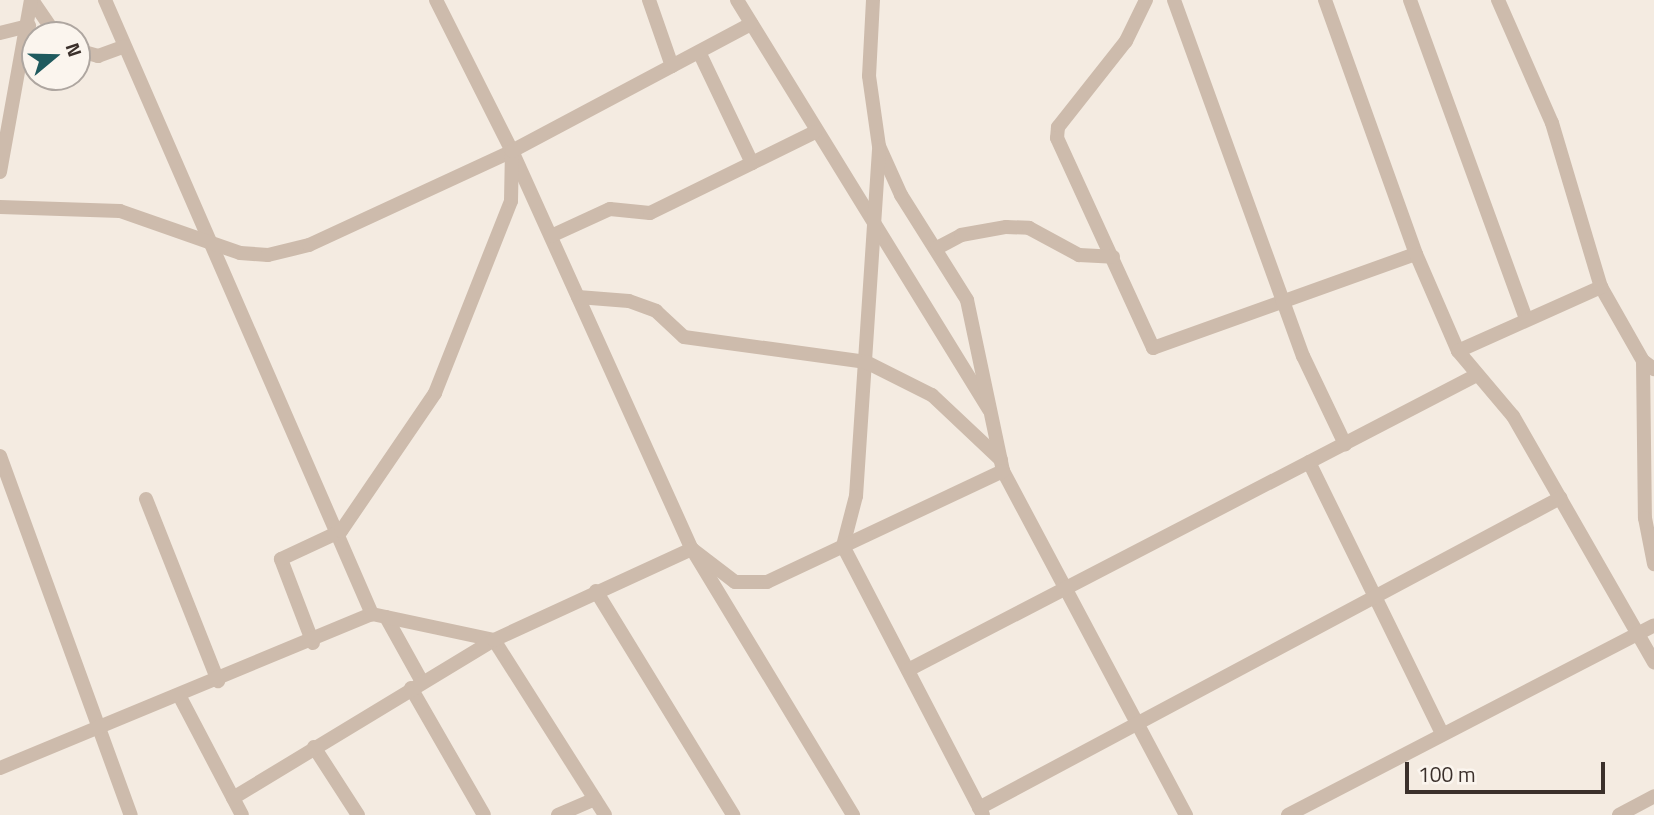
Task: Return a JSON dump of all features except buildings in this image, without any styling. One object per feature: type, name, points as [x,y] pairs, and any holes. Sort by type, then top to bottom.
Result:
[{"type":"street","points":[[30,21],[32,0]]},
{"type":"street","points":[[32,0],[46,21]]},
{"type":"street","points":[[105,0],[122,47],[379,616],[484,815]]},
{"type":"street","points":[[436,0],[512,151],[692,549],[853,815]]},
{"type":"street","points":[[649,0],[672,66]]},
{"type":"street","points":[[737,0],[877,236],[994,418]]},
{"type":"street","points":[[873,0],[869,76],[879,146],[877,236],[856,496],[843,546],[981,811],[1560,498]]},
{"type":"street","points":[[1146,0],[1126,41],[1058,127],[1057,138],[1112,257],[1142,335],[1153,348],[1416,254]]},
{"type":"street","points":[[1174,0],[1282,301],[1345,444]]},
{"type":"street","points":[[1325,0],[1416,254],[1458,351],[1475,376],[1513,415],[1638,629],[1654,662]]},
{"type":"street","points":[[1410,0],[1526,318]]},
{"type":"street","points":[[1498,0],[1552,123],[1601,287],[1648,365],[1645,518],[1654,564]]},
{"type":"street","points":[[0,207],[120,211],[211,242],[268,256],[309,245],[512,151],[751,24]]},
{"type":"street","points":[[0,33],[21,28]]},
{"type":"street","points":[[91,54],[98,56],[122,47]]},
{"type":"street","points":[[699,52],[752,163]]},
{"type":"street","points":[[0,172],[7,107],[21,55]]},
{"type":"street","points":[[551,236],[610,209],[650,213],[815,132]]},
{"type":"street","points":[[879,146],[901,195],[937,248],[967,300],[1002,466]]},
{"type":"street","points":[[313,643],[281,559],[341,531],[435,393],[510,201],[512,151]]},
{"type":"street","points":[[937,248],[961,234],[1006,227],[1029,229],[1079,254],[1112,257]]},
{"type":"street","points":[[1458,351],[1526,318],[1601,287]]},
{"type":"street","points":[[578,297],[638,305],[684,337],[866,362],[932,395],[1002,466],[1186,815]]},
{"type":"street","points":[[908,670],[1475,376]]},
{"type":"street","points":[[0,456],[131,815]]},
{"type":"street","points":[[1309,462],[1442,733]]},
{"type":"street","points":[[692,549],[735,582],[751,584],[843,546],[1002,466]]},
{"type":"street","points":[[146,499],[218,681]]},
{"type":"street","points":[[233,798],[494,640],[692,549]]},
{"type":"street","points":[[596,591],[733,815]]},
{"type":"street","points":[[0,768],[98,726],[180,697],[379,616],[494,640],[605,815]]},
{"type":"street","points":[[1288,815],[1638,629],[1654,625]]},
{"type":"street","points":[[180,697],[242,815]]},
{"type":"street","points":[[314,747],[358,815]]},
{"type":"street","points":[[1619,815],[1654,796]]},
{"type":"street","points":[[558,815],[595,799]]}]
